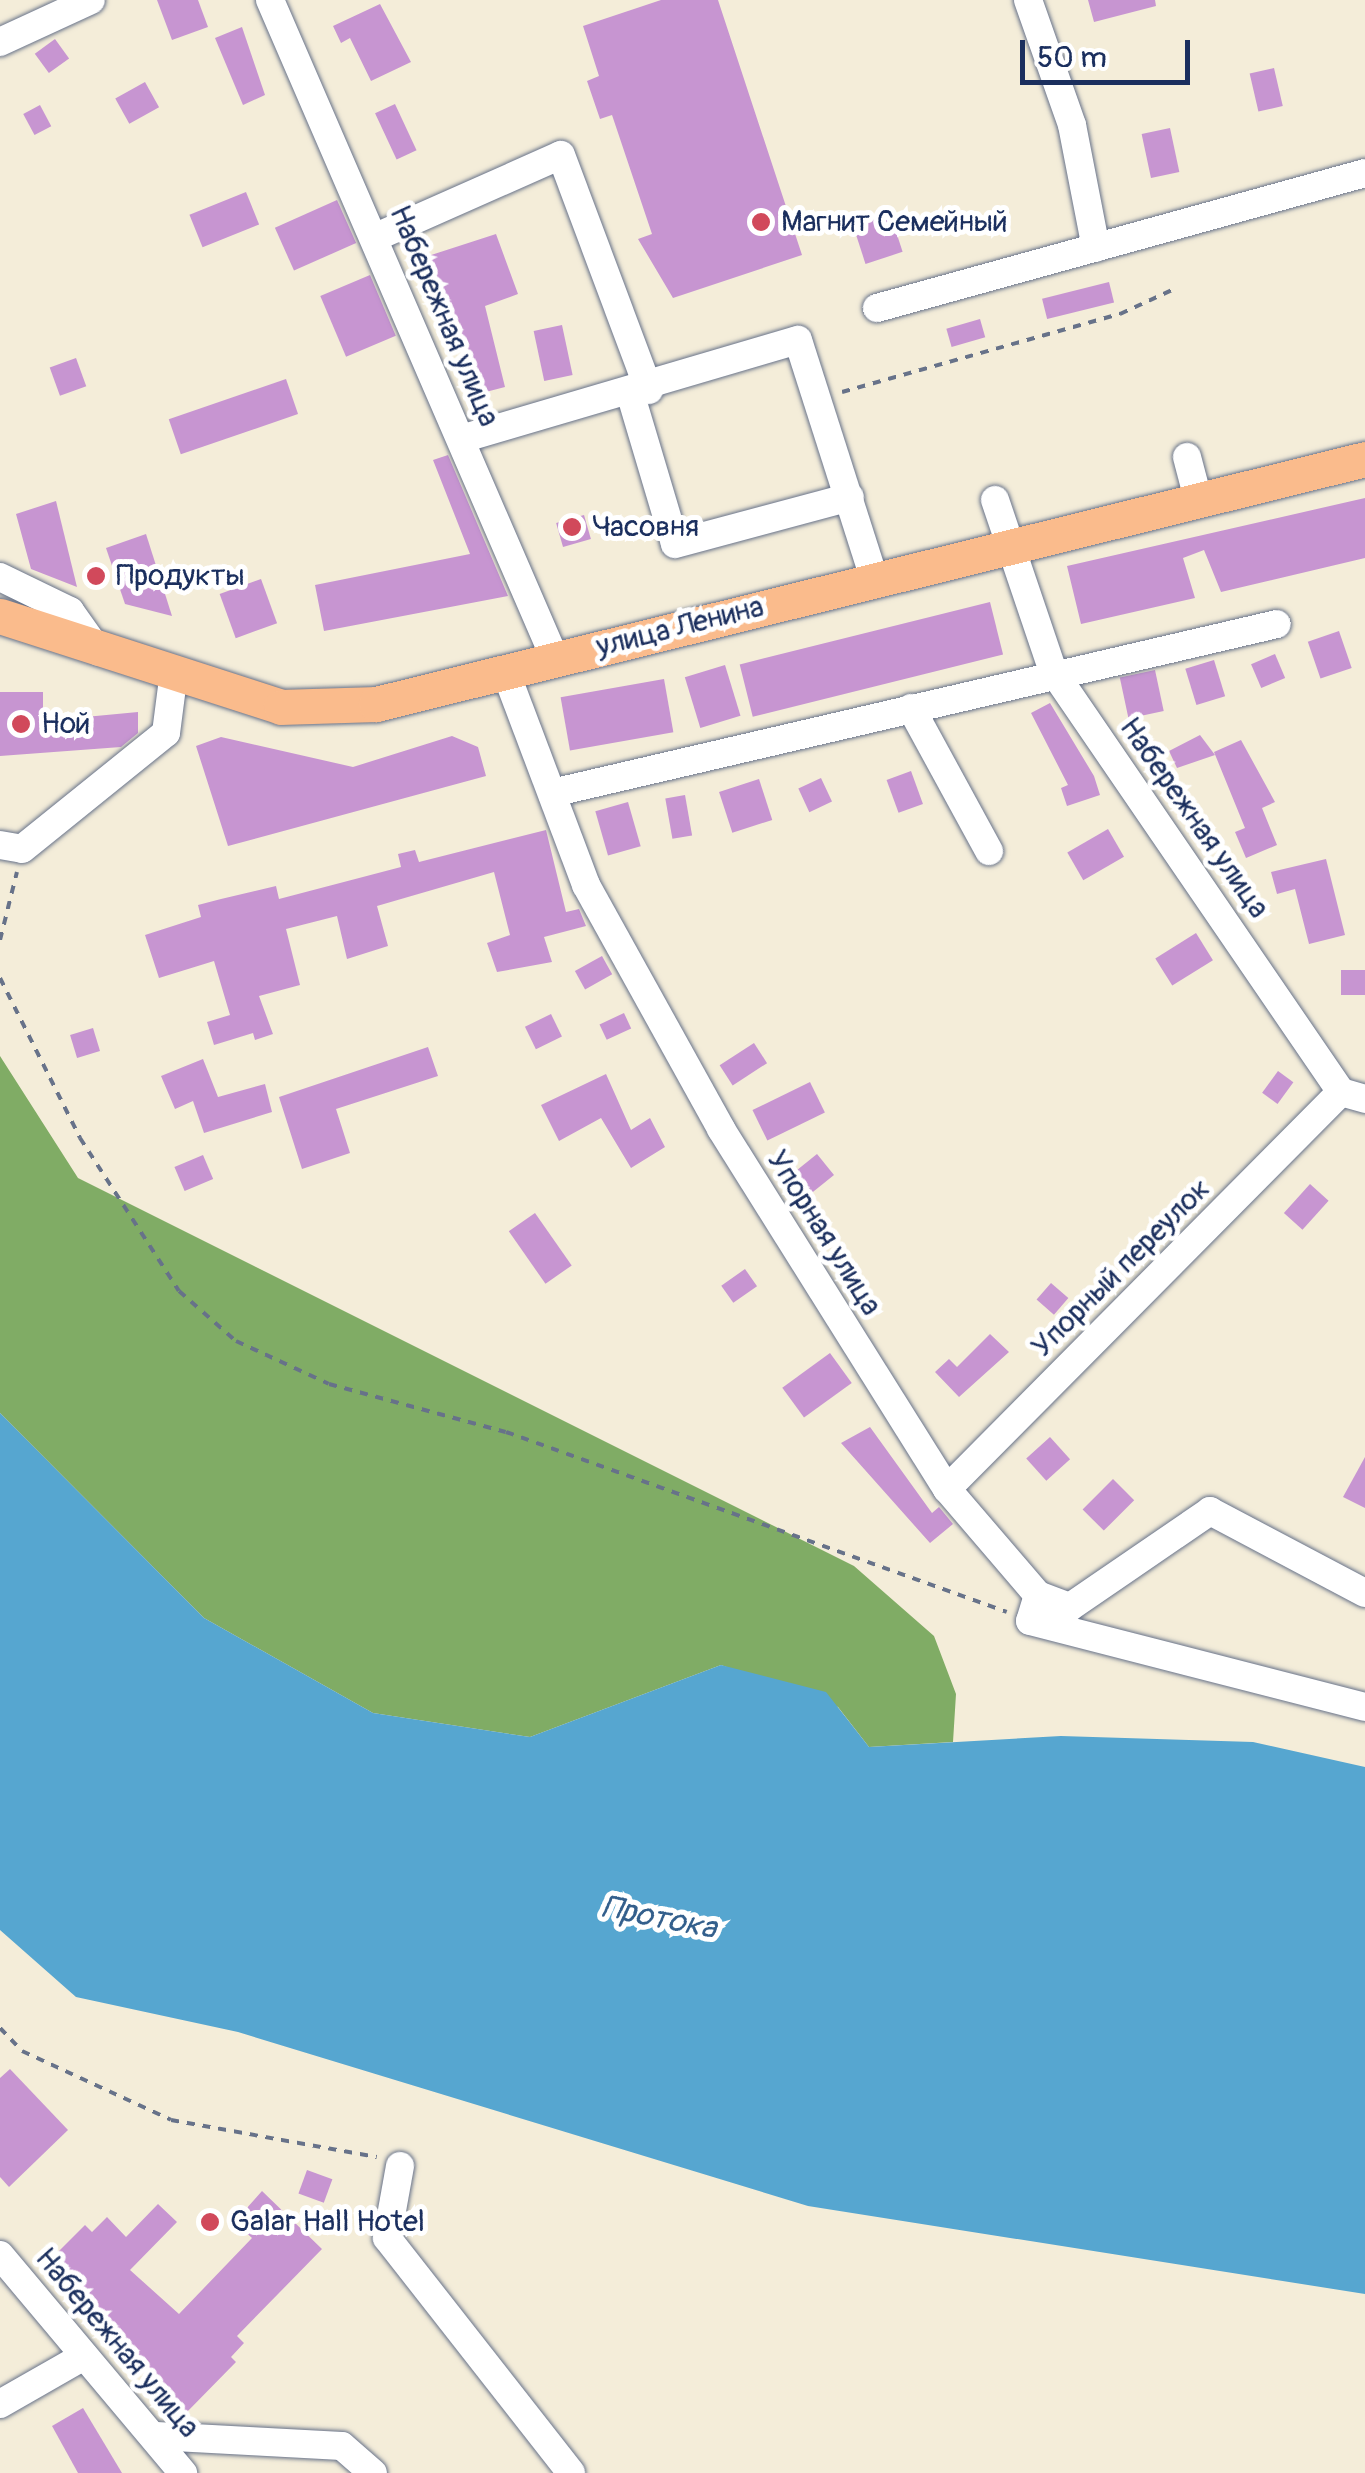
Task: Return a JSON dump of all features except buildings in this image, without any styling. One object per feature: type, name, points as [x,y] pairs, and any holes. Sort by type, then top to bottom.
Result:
[{"type":"main road","name":"улица Ленина","points":[[0,616],[173,679],[324,710],[506,672],[1365,458]]},
{"type":"street","points":[[0,42],[91,0]]},
{"type":"street","name":"Набережная улица","points":[[270,0],[555,659]]},
{"type":"street","points":[[1028,0],[1072,125],[1096,248]]},
{"type":"street","points":[[376,238],[561,155],[640,393],[675,544],[850,496]]},
{"type":"street","points":[[877,308],[1365,173]]},
{"type":"street","points":[[461,439],[640,393],[798,340],[874,578]]},
{"type":"street","points":[[1187,457],[1198,499]]},
{"type":"street","name":"Набережная улица","points":[[995,500],[1053,671],[1353,1096]]},
{"type":"street","points":[[0,576],[70,611],[99,653]]},
{"type":"street","points":[[552,794],[1053,671],[1276,624]]},
{"type":"street","name":"Упорная улица","points":[[506,672],[586,885],[721,1128],[947,1489],[1034,1608]]},
{"type":"street","points":[[11,847],[166,733],[173,679]]},
{"type":"street","points":[[910,708],[989,852]]},
{"type":"street","name":"Упорный переулок","points":[[947,1489],[1353,1096]]},
{"type":"street","points":[[1034,1608],[1070,1607],[1210,1510],[1365,1593]]},
{"type":"street","points":[[1034,1608],[1365,1707]]},
{"type":"street","points":[[400,2166],[387,2238],[572,2473]]},
{"type":"street","name":"Набережная улица","points":[[0,2254],[156,2436],[183,2473]]},
{"type":"street","points":[[0,2404],[84,2356]]},
{"type":"street","points":[[156,2436],[342,2446],[373,2473]]},
{"type":"path","points":[[818,398],[1120,314],[1174,289]]},
{"type":"path","points":[[0,940],[11,847]]},
{"type":"path","points":[[0,978],[80,1138],[178,1291],[236,1341],[329,1384],[506,1432],[1034,1608]]},
{"type":"path","points":[[0,2028],[22,2051],[171,2120],[400,2166]]},
{"type":"green space","points":[[0,1056],[78,1178],[854,1566],[934,1636],[956,1694],[953,1742],[869,1747],[838,1707],[721,1665],[530,1737],[373,1713],[204,1618],[0,1413]]},
{"type":"water","name":"Протока","points":[[0,1413],[204,1618],[373,1713],[530,1737],[721,1665],[826,1692],[869,1747],[1061,1736],[1253,1742],[1365,1767],[1365,2294],[808,2206],[238,2032],[76,1997],[0,1930]]},
{"type":"place","name":"Магнит Семейный","points":[[761,222]]},
{"type":"place","name":"Часовня","points":[[572,527]]},
{"type":"place","name":"Продукты","points":[[96,576]]},
{"type":"place","name":"Ной","points":[[21,724]]},
{"type":"place","name":"Galar Hall Hotel","points":[[210,2222]]}]
